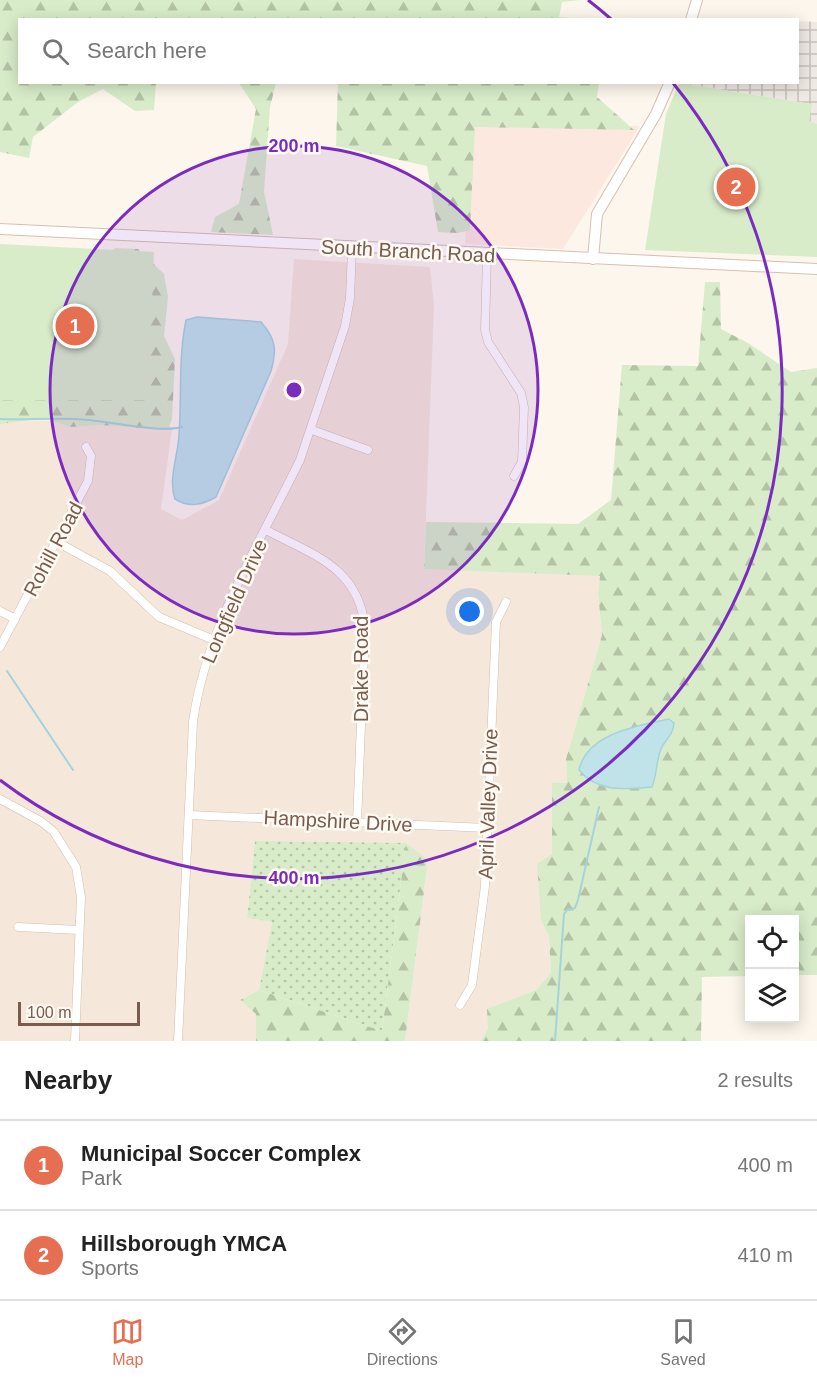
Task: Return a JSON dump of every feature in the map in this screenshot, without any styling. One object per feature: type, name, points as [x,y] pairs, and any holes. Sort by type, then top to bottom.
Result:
[{"type":"street","points":[[692,18],[698,0]]},
{"type":"street","points":[[593,259],[593,233],[597,214],[656,114],[669,84]]},
{"type":"street","name":"South Branch Road","points":[[0,229],[352,249],[817,269]]},
{"type":"street","name":"Longfield Drive","points":[[178,1041],[196,700],[213,640],[312,430],[348,312],[352,249]]},
{"type":"street","points":[[487,255],[485,330],[488,342],[521,393],[524,407],[522,462],[514,476]]},
{"type":"street","points":[[312,430],[368,450]]},
{"type":"street","name":"Rohill Road","points":[[0,647],[88,481],[91,456],[86,447]]},
{"type":"street","name":"Drake Road","points":[[266,530],[321,557],[345,577],[360,602],[365,628],[357,822]]},
{"type":"street","points":[[57,542],[110,571],[159,617],[213,640]]},
{"type":"street","name":"April Valley Drive","points":[[460,1005],[472,985],[485,886],[496,622],[506,602]]},
{"type":"street","points":[[0,611],[15,619]]},
{"type":"street","points":[[0,799],[42,822],[54,832],[70,854],[80,881],[75,1041]]},
{"type":"street","name":"Hampshire Drive","points":[[189,814],[487,828]]},
{"type":"street","points":[[18,927],[80,930]]},
{"type":"shaded area","points":[[799,21],[817,22],[817,124],[809,122],[811,104],[685,84],[799,84]]},
{"type":"shaded area","points":[[473,126],[640,126],[563,249],[465,244]]},
{"type":"shaded area","points":[[294,259],[430,267],[434,306],[424,568],[600,575],[598,593],[602,635],[566,759],[567,784],[552,784],[552,854],[541,920],[549,937],[551,974],[536,990],[488,1009],[488,1030],[481,1041],[405,1041],[428,860],[255,841],[247,918],[272,922],[259,990],[240,1000],[256,1014],[256,1041],[0,1041],[0,420],[97,421],[172,429],[161,509],[182,520],[219,500],[288,344]]},
{"type":"green space","points":[[0,0],[580,0],[562,2],[559,17],[572,18],[18,18],[18,84],[156,84],[154,110],[135,111],[103,89],[78,102],[33,137],[29,158],[0,152]]},
{"type":"green space","points":[[240,84],[276,84],[270,107],[264,191],[273,235],[211,232],[215,217],[239,204],[256,109]]},
{"type":"green space","points":[[338,84],[599,84],[597,97],[634,130],[475,127],[470,230],[458,233],[438,232],[427,166],[336,146]]},
{"type":"green space","points":[[679,84],[812,104],[809,121],[817,124],[817,257],[645,250],[666,114]]},
{"type":"green space","points":[[0,244],[154,252],[148,400],[0,400]]},
{"type":"green space","points":[[115,248],[138,249],[164,274],[168,297],[164,336],[175,359],[172,419],[168,430],[101,425],[70,427],[46,418],[0,424],[0,387]]},
{"type":"green space","points":[[705,282],[720,282],[721,329],[748,343],[791,372],[817,368],[817,975],[799,975],[799,915],[745,915],[745,976],[702,977],[701,1041],[481,1041],[488,1029],[487,1009],[536,990],[551,973],[549,937],[541,920],[537,864],[552,854],[552,783],[567,783],[566,759],[602,635],[598,593],[600,576],[424,569],[426,522],[578,524],[611,500],[622,365],[698,366]]},
{"type":"green space","points":[[255,841],[406,843],[382,1031],[259,990],[272,922],[247,918]]},
{"type":"green space","points":[[406,843],[428,860],[405,1041],[256,1041],[256,1014],[240,1000],[259,990],[382,1031]]},
{"type":"water","points":[[197,317],[261,322],[272,339],[274,357],[271,371],[216,497],[201,504],[185,504],[175,499],[174,467],[179,435],[181,363],[186,320]]},
{"type":"water","points":[[669,719],[674,723],[673,727],[661,749],[652,787],[622,789],[603,786],[586,777],[579,770],[584,757],[603,739],[629,728]]},
{"type":"waterway","points":[[0,419],[78,419],[162,429],[182,427]]},
{"type":"waterway","points":[[7,671],[73,770]]},
{"type":"waterway","points":[[555,1041],[564,914],[567,910],[575,908],[578,900],[599,807]]},
{"type":"place","name":"Hillsborough YMCA","points":[[736,187]]},
{"type":"place","name":"Municipal Soccer Complex","points":[[75,326]]}]
